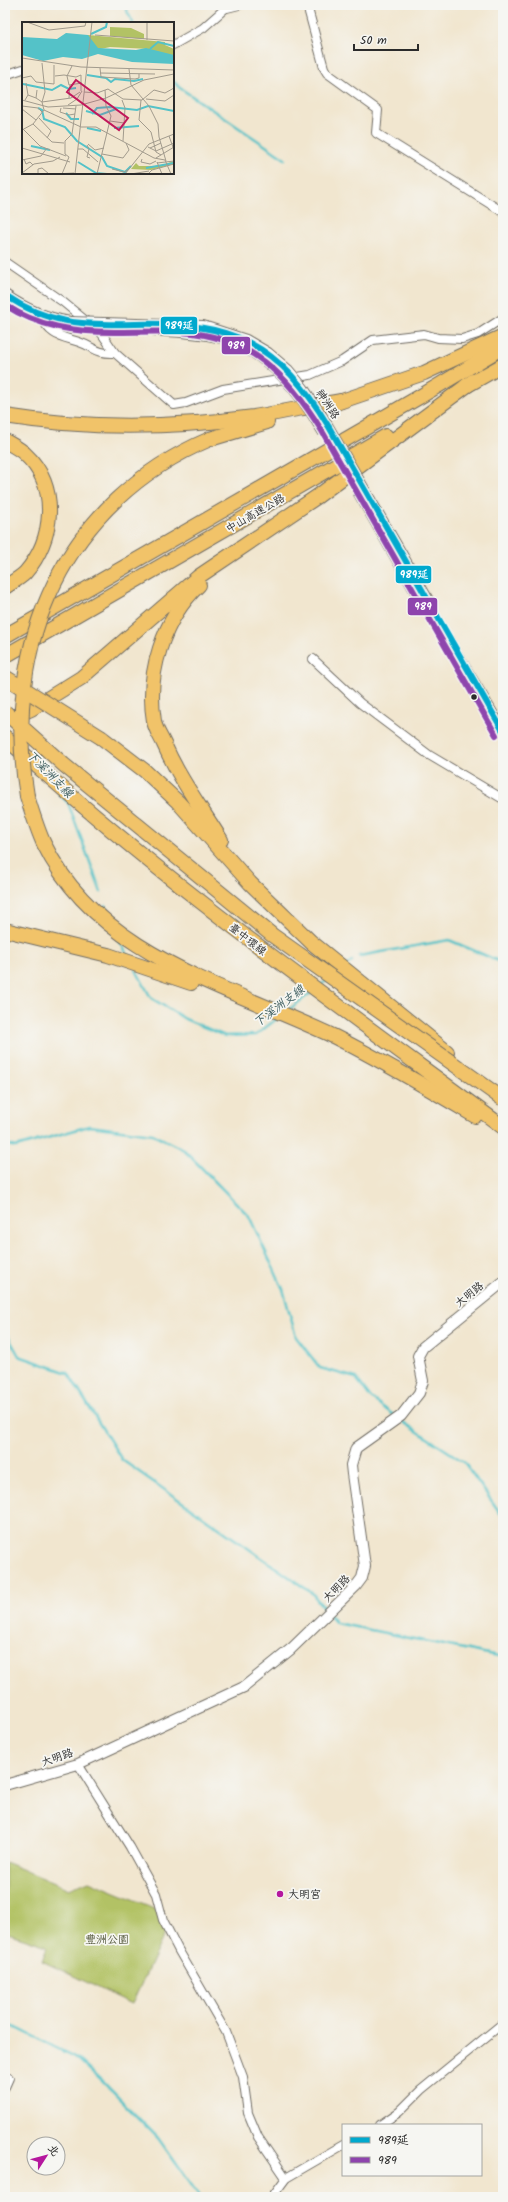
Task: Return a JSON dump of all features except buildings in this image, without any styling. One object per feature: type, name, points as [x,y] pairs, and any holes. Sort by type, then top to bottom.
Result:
[{"type":"highway","points":[[503,336],[424,373],[341,401],[210,439],[168,459],[127,489],[95,523],[59,574],[48,594],[28,662],[21,732],[24,780],[29,803],[44,844],[70,884],[93,912],[148,952],[181,970],[336,1038],[503,1132]]},
{"type":"highway","name":"中山高速公路","points":[[5,636],[421,396],[503,347]]},
{"type":"highway","name":"中山高速公路","points":[[5,656],[381,439],[473,381],[503,365]]},
{"type":"highway","points":[[5,720],[31,709],[81,678],[198,577],[318,496],[473,381]]},
{"type":"highway","points":[[5,416],[31,420],[97,424],[206,422],[254,417],[341,401]]},
{"type":"highway","points":[[5,441],[25,454],[41,474],[49,497],[50,517],[45,538],[36,557],[24,574],[5,587]]},
{"type":"highway","points":[[228,558],[195,589],[173,619],[160,646],[153,677],[154,722],[175,769],[225,845],[311,942]]},
{"type":"highway","points":[[5,677],[102,738],[146,772],[178,802],[250,883],[311,942],[503,1097]]},
{"type":"highway","name":"臺中環線","points":[[5,712],[64,765],[272,935],[503,1097]]},
{"type":"highway","name":"臺中環線","points":[[5,737],[48,778],[261,950],[503,1127]]},
{"type":"highway","points":[[5,930],[108,955],[288,1016]]},
{"type":"street","points":[[174,44],[202,28],[213,16],[228,6],[239,5]]},
{"type":"street","points":[[307,5],[324,68],[327,73],[378,110],[376,133],[503,212]]},
{"type":"street","points":[[5,74],[22,70]]},
{"type":"street","points":[[5,262],[63,302],[102,334],[114,353],[174,405],[186,404],[223,389],[310,375],[342,361],[373,340],[424,334],[438,338],[462,339],[478,334],[503,318]]},
{"type":"street","name":"神洲路","points":[[5,295],[21,306],[40,315],[70,322],[203,326],[224,331],[246,340],[268,353],[288,370],[303,388],[323,418],[426,602],[503,731]]},
{"type":"street","points":[[40,315],[46,325],[58,336],[80,342],[98,352],[114,353]]},
{"type":"street","points":[[312,659],[360,703],[429,755],[503,799]]},
{"type":"street","name":"大明路","points":[[5,1785],[78,1764],[244,1687],[291,1649],[356,1586],[362,1578],[365,1566],[351,1470],[356,1448],[401,1416],[416,1399],[423,1381],[418,1356],[423,1347],[503,1282]]},
{"type":"street","points":[[78,1764],[130,1847],[156,1894],[163,1920],[179,1951],[226,2032],[243,2077],[248,2113],[258,2137],[286,2178]]},
{"type":"street","points":[[381,2124],[399,2112],[421,2090],[503,2023]]},
{"type":"street","points":[[5,2087],[9,2078]]},
{"type":"street","points":[[272,2197],[286,2178],[342,2146]]},
{"type":"green space","name":"豐洲公園","points":[[5,1862],[69,1889],[89,1881],[154,1908],[166,1931],[132,2004],[42,1961],[47,1946],[5,1932]]},
{"type":"waterway","points":[[124,5],[132,22]]},
{"type":"waterway","points":[[174,82],[180,88],[285,159]]},
{"type":"waterway","name":"下溪洲支線","points":[[59,794],[68,803],[101,892]]},
{"type":"waterway","name":"下溪洲支線","points":[[106,906],[110,917]]},
{"type":"waterway","name":"下溪洲支線","points":[[117,937],[128,955]]},
{"type":"waterway","name":"下溪洲支線","points":[[359,956],[449,940],[503,963]]},
{"type":"waterway","name":"下溪洲支線","points":[[346,966],[352,961]]},
{"type":"waterway","name":"下溪洲支線","points":[[136,970],[151,998],[185,1019],[225,1036],[256,1035],[279,1017]]},
{"type":"waterway","name":"下溪洲支線","points":[[319,986],[328,980]]},
{"type":"waterway","name":"下溪洲支線","points":[[287,1011],[312,992]]},
{"type":"waterway","points":[[5,1144],[16,1147],[89,1126],[153,1134],[184,1150],[249,1216],[283,1289],[296,1337],[320,1368],[356,1378],[371,1398],[396,1417]]},
{"type":"waterway","points":[[5,1331],[19,1356],[68,1373],[122,1460],[312,1593],[326,1611]]},
{"type":"waterway","points":[[400,1420],[464,1462],[503,1517]]},
{"type":"waterway","points":[[329,1615],[336,1623],[503,1657]]},
{"type":"waterway","points":[[5,2022],[78,2059],[103,2082],[158,2138],[200,2197]]},
{"type":"transit line","name":"989延","points":[[5,295],[21,305],[37,312],[52,318],[67,321],[99,324],[169,324],[199,327],[226,333],[250,343],[271,357],[291,375],[310,398],[329,427],[503,731]]},
{"type":"transit line","name":"989","points":[[5,305],[31,318],[57,327],[99,332],[181,332],[205,335],[227,341],[247,350],[265,362],[281,376],[295,392],[322,431],[496,735]]},
{"type":"place","name":"大明宮","points":[[280,1894]]}]
